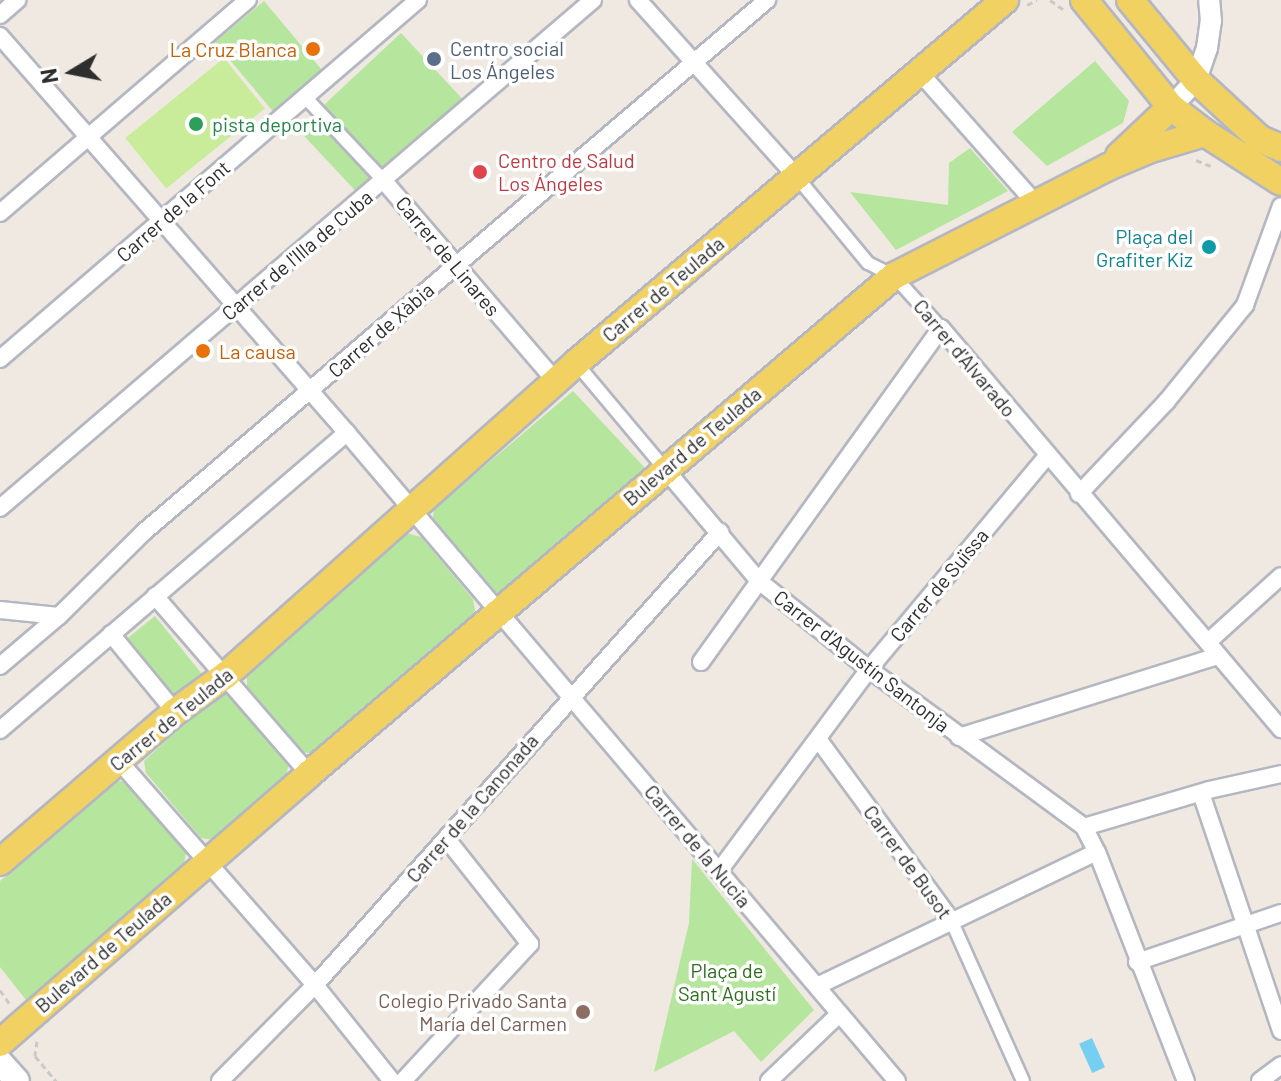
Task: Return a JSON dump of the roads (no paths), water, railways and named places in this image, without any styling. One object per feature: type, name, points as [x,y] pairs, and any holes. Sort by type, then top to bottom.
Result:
[{"type":"main road","name":"Carrer de Teulada","points":[[0,862],[175,712],[226,675],[576,363],[1005,0]]},
{"type":"main road","points":[[1084,0],[1171,107],[1281,182]]},
{"type":"main road","points":[[1130,0],[1196,80],[1260,139],[1281,148]]},
{"type":"main road","name":"Bulevard de Teulada","points":[[1108,167],[1171,107]]},
{"type":"main road","name":"Bulevard de Teulada","points":[[0,1043],[309,774],[894,276],[1108,167],[1151,149],[1205,133]]},
{"type":"main road","points":[[0,1062],[17,1081]]},
{"type":"street","points":[[0,15],[17,0]]},
{"type":"street","points":[[0,213],[248,0]]},
{"type":"street","name":"Carrer de la Font","points":[[0,359],[418,0]]},
{"type":"street","name":"Carrer de l'Illa de Cuba","points":[[0,508],[593,0]]},
{"type":"street","name":"Carrer d'Alvarado","points":[[638,0],[796,176],[868,263],[894,276],[941,328],[1281,729]]},
{"type":"street","name":"Carrer de Xàbia","points":[[0,666],[59,616],[145,531],[767,0]]},
{"type":"street","points":[[1196,80],[1207,48],[1211,21],[1209,0]]},
{"type":"street","points":[[0,36],[347,433],[497,613]]},
{"type":"street","points":[[921,74],[1035,203]]},
{"type":"street","name":"Bulevard de Teulada","points":[[1171,107],[1196,80]]},
{"type":"street","name":"Carrer de Linares","points":[[305,97],[384,181],[556,382]]},
{"type":"street","points":[[1079,494],[1166,402],[1245,305],[1281,206]]},
{"type":"street","points":[[701,662],[941,328]]},
{"type":"street","points":[[576,363],[665,469]]},
{"type":"street","points":[[0,730],[347,433]]},
{"type":"street","name":"Carrer de Suïssa","points":[[719,871],[869,669],[1047,456]]},
{"type":"street","name":"Carrer d'Agustín Santonja","points":[[665,469],[759,581],[869,669],[1084,827]]},
{"type":"street","name":"Carrer de la Canonada","points":[[220,1081],[315,985],[570,696],[720,532]]},
{"type":"street","points":[[959,737],[1212,649],[1281,576]]},
{"type":"street","points":[[155,596],[309,774]]},
{"type":"street","points":[[0,610],[59,616]]},
{"type":"street","name":"Carrer de la Nucia","points":[[497,613],[897,1081]]},
{"type":"street","points":[[111,634],[175,712]]},
{"type":"street","name":"Carrer de Busot","points":[[818,739],[951,920],[1023,1081]]},
{"type":"street","points":[[119,761],[315,985],[392,1081]]},
{"type":"street","points":[[1186,1081],[1137,962],[1097,852],[1084,827],[1201,793],[1281,774]]},
{"type":"street","points":[[1201,793],[1281,1031]]},
{"type":"street","points":[[403,1081],[530,944],[446,838]]},
{"type":"street","points":[[817,986],[1097,852]]},
{"type":"street","points":[[1137,962],[1281,913]]},
{"type":"street","points":[[769,1081],[839,1014]]},
{"type":"street","points":[[1260,1081],[1281,1065]]},
{"type":"water","points":[[1092,1038],[1105,1067],[1092,1073],[1079,1044]]},
{"type":"place","name":"La Cruz Blanca","points":[[313,49]]},
{"type":"place","name":"Centro social Los Ángeles","points":[[434,59]]},
{"type":"place","name":"pista deportiva","points":[[196,124]]},
{"type":"place","name":"Centro de Salud Los Ángeles","points":[[480,172]]},
{"type":"place","name":"Plaça del Grafiter Kiz","points":[[1209,247]]},
{"type":"place","name":"La causa","points":[[203,351]]},
{"type":"place","name":"Colegio Privado Santa María del Carmen","points":[[583,1012]]},
{"type":"park label","name":"Plaça de Sant Agustí","points":[[727,982]]}]
